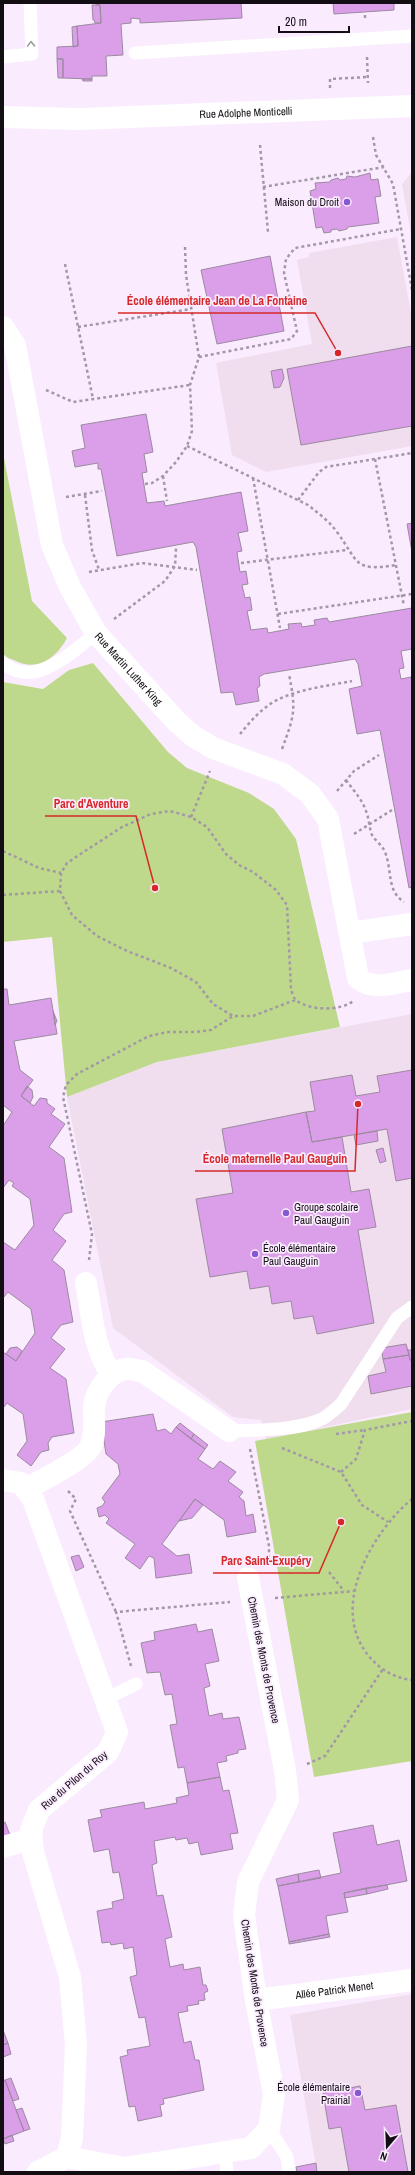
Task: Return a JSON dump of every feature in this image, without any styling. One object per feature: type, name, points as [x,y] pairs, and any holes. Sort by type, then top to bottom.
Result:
[{"type":"street","name":"Rue Adolphe Monticelli","points":[[3,117],[80,119],[412,106]]},
{"type":"street","name":"Rue Adolphe Monticelli","points":[[3,130],[80,119]]},
{"type":"street","name":"Rue Martin Luther King","points":[[3,327],[15,345],[52,545],[65,576],[96,633],[177,722],[193,736],[214,748],[283,774],[310,794],[328,819],[358,978],[365,984]]},
{"type":"street","points":[[350,933],[412,924]]},
{"type":"street","points":[[365,984],[374,986],[412,980]]},
{"type":"street","points":[[86,1283],[99,1352],[104,1364],[112,1375]]},
{"type":"street","points":[[3,1480],[21,1482],[26,1489],[88,1449],[93,1436],[94,1405],[101,1387],[112,1375],[126,1369],[142,1371],[228,1431]]},
{"type":"street","name":"Rue du Pilon du Roy","points":[[26,1489],[33,1499],[117,1732],[108,1752],[39,1810],[31,1830],[33,1852],[70,1977],[76,2045],[72,2138],[67,2157]]},
{"type":"street","name":"Chemin des Monts de Provence","points":[[248,1578],[285,1770],[288,1800],[248,1882],[244,1915],[256,2000],[274,2094],[269,2130]]},
{"type":"street","points":[[3,1847],[32,1839]]},
{"type":"street","name":"Allée Patrick Menet","points":[[256,2000],[412,1980]]},
{"type":"street","points":[[38,2172],[67,2157],[124,2168],[157,2168],[226,2162],[251,2148],[269,2130]]},
{"type":"lane","points":[[3,57],[32,54],[30,3]]},
{"type":"lane","points":[[135,53],[412,36]]},
{"type":"lane","points":[[3,663],[8,668],[25,673],[44,670],[59,662],[96,633]]},
{"type":"lane","points":[[228,1431],[263,1430],[304,1424],[321,1419],[330,1414],[341,1404],[397,1318],[412,1307]]},
{"type":"lane","points":[[106,1699],[136,1684]]},
{"type":"lane","points":[[269,2130],[287,2157],[289,2172]]},
{"type":"path","points":[[330,79],[368,78]]},
{"type":"path","points":[[374,137],[376,155],[394,184],[412,290]]},
{"type":"path","points":[[260,145],[268,232]]},
{"type":"path","points":[[263,187],[384,167]]},
{"type":"path","points":[[199,357],[291,339],[295,335],[297,331],[284,273],[286,259],[296,248],[401,229]]},
{"type":"path","points":[[146,484],[152,483],[163,476],[187,446],[192,432],[190,385],[199,357],[186,274],[185,246]]},
{"type":"path","points":[[65,264],[93,399]]},
{"type":"path","points":[[78,327],[191,309]]},
{"type":"path","points":[[21,380],[73,402],[190,385]]},
{"type":"path","points":[[187,446],[308,505],[325,518],[337,532],[354,560],[362,566],[377,568],[396,565]]},
{"type":"path","points":[[298,500],[319,472],[326,467],[412,452]]},
{"type":"path","points":[[375,459],[404,606]]},
{"type":"path","points":[[163,476],[167,501]]},
{"type":"path","points":[[253,478],[280,628]]},
{"type":"path","points":[[44,501],[102,491]]},
{"type":"path","points":[[85,494],[92,550],[99,570]]},
{"type":"path","points":[[96,633],[165,581],[175,566],[176,548]]},
{"type":"path","points":[[241,563],[347,550]]},
{"type":"path","points":[[65,576],[142,563],[197,570]]},
{"type":"path","points":[[278,614],[412,594]]},
{"type":"path","points":[[274,771],[293,720],[295,708],[289,674]]},
{"type":"path","points":[[191,816],[208,773],[256,715],[274,701],[292,693],[352,681]]},
{"type":"path","points":[[321,809],[354,771],[379,756]]},
{"type":"path","points":[[346,780],[367,811],[372,835],[382,845],[386,854],[392,888],[396,896],[404,902],[412,902]]},
{"type":"path","points":[[333,847],[392,810]]},
{"type":"path","points":[[295,1000],[253,1016],[233,1016],[213,1004],[196,982],[171,968],[127,951],[97,936],[72,915],[60,891],[61,873],[67,863],[88,849],[122,827],[151,814],[170,811],[191,816],[207,827],[226,854],[276,890],[287,905],[291,989],[295,1000],[305,1005],[326,1009],[348,1006],[358,996],[365,984]]},
{"type":"path","points":[[3,851],[39,868],[61,873]]},
{"type":"path","points":[[3,895],[60,891]]},
{"type":"path","points":[[86,1283],[92,1234],[63,1097],[66,1085],[77,1074],[149,1036],[168,1032],[196,1032],[211,1030],[233,1016]]},
{"type":"path","points":[[341,1472],[356,1459],[365,1430],[412,1421]]},
{"type":"path","points":[[228,1431],[250,1448],[269,1546],[269,1556],[260,1569],[248,1578]]},
{"type":"path","points":[[250,1448],[256,1446]]},
{"type":"path","points":[[278,1447],[341,1472],[362,1505],[388,1522]]},
{"type":"path","points":[[52,1473],[76,1499],[70,1511],[116,1612],[136,1684]]},
{"type":"path","points":[[412,1499],[388,1522],[371,1548],[354,1591],[353,1619],[358,1638],[364,1650],[383,1669],[393,1676],[412,1680]]},
{"type":"path","points":[[329,1572],[345,1592]]},
{"type":"path","points":[[116,1612],[354,1591]]},
{"type":"path","points":[[285,1770],[312,1763],[325,1756],[383,1669]]},
{"type":"shaded area","points":[[412,172],[412,240],[402,184]]},
{"type":"shaded area","points":[[397,237],[412,319],[412,446],[266,472],[232,455],[216,363],[312,344],[297,260],[309,257],[309,253]]},
{"type":"shaded area","name":"École élémentaire Paul Gauguin","points":[[412,1014],[412,1409],[266,1439],[261,1420],[233,1417],[113,1328],[67,1097],[157,1062]]},
{"type":"shaded area","name":"École élémentaire Prairial","points":[[412,1994],[412,2172],[317,2172],[290,2015]]},
{"type":"green space","points":[[3,453],[32,601],[67,638],[52,657],[39,664],[24,664],[10,659],[3,653]]},
{"type":"green space","points":[[93,663],[168,752],[187,768],[249,793],[274,809],[296,839],[340,1027],[157,1062],[67,1097],[52,937],[3,942],[3,682],[43,689],[69,670]]},
{"type":"green space","points":[[412,1412],[412,1761],[314,1777],[255,1441]]},
{"type":"building","points":[[96,3],[241,3],[242,18],[140,23],[140,19],[131,18],[131,23],[121,24],[123,55],[106,56],[107,76],[92,76],[92,79],[63,78],[63,59],[57,59],[57,47],[78,46],[77,26],[101,23],[100,5],[96,5]]},
{"type":"building","points":[[333,3],[394,3],[394,10],[334,14]]},
{"type":"building","points":[[92,5],[100,5],[101,23],[95,23],[93,20]]},
{"type":"building","points":[[77,26],[78,46],[73,47],[72,27]]},
{"type":"building","points":[[57,59],[63,59],[63,78],[58,78]]},
{"type":"building","points":[[82,79],[92,79],[92,81],[83,81]]},
{"type":"building","points":[[370,173],[371,180],[378,179],[381,196],[375,197],[379,223],[348,227],[347,229],[339,231],[337,229],[331,230],[331,232],[324,233],[322,227],[316,228],[310,191],[316,189],[315,183],[330,182],[331,180],[338,178],[340,180],[346,179],[347,176],[355,177]]},
{"type":"building","points":[[270,256],[284,331],[217,344],[201,270]]},
{"type":"building","points":[[412,346],[412,426],[301,445],[287,369]]},
{"type":"building","points":[[282,369],[284,378],[280,387],[274,388],[271,371]]},
{"type":"building","points":[[146,414],[153,452],[144,454],[147,472],[142,473],[147,503],[164,501],[165,506],[241,492],[248,531],[238,533],[242,551],[237,552],[240,572],[246,571],[248,584],[242,585],[245,598],[250,597],[252,610],[247,611],[251,630],[267,628],[268,633],[289,629],[288,624],[301,623],[302,627],[315,625],[314,620],[327,618],[329,622],[412,608],[412,649],[401,651],[404,668],[399,669],[401,679],[411,677],[412,683],[412,887],[409,888],[380,730],[357,734],[349,689],[362,686],[358,664],[355,659],[264,674],[259,677],[260,686],[257,688],[259,701],[236,705],[233,692],[221,693],[196,547],[193,542],[117,556],[101,469],[98,469],[98,463],[75,467],[72,451],[85,448],[81,425]]},
{"type":"building","points":[[412,523],[412,552],[407,524]]},
{"type":"building","points":[[3,989],[7,989],[9,1005],[51,998],[57,1034],[14,1041],[20,1070],[33,1080],[21,1096],[34,1106],[40,1098],[47,1099],[47,1103],[55,1109],[51,1114],[65,1124],[49,1147],[64,1158],[72,1212],[64,1214],[53,1230],[66,1241],[52,1260],[64,1270],[73,1322],[61,1325],[51,1338],[65,1349],[50,1368],[66,1379],[74,1433],[52,1437],[48,1443],[49,1450],[41,1452],[31,1466],[17,1455],[27,1441],[23,1414],[7,1403],[3,1408],[3,1352],[16,1361],[35,1333],[31,1309],[8,1292],[3,1298],[3,1242],[15,1250],[34,1225],[30,1199],[12,1186],[14,1183],[9,1180],[3,1188],[3,1126],[12,1112],[3,1105]]},
{"type":"building","points":[[53,1011],[57,1021],[55,1025]]},
{"type":"building","points":[[412,1070],[412,1178],[396,1181],[387,1129],[312,1142],[306,1112],[315,1111],[310,1082],[352,1075],[356,1096],[380,1092],[377,1076]]},
{"type":"building","points":[[27,1086],[32,1090],[33,1097],[30,1103],[21,1096]]},
{"type":"building","name":"Groupe scolaire Paul Gauguin","points":[[306,1112],[312,1142],[342,1137],[351,1192],[369,1189],[376,1227],[358,1230],[374,1323],[317,1334],[313,1316],[294,1319],[291,1301],[272,1304],[269,1286],[250,1289],[247,1271],[210,1277],[196,1199],[233,1193],[222,1129]]},
{"type":"building","points":[[377,1131],[378,1141],[356,1145],[354,1135]]},
{"type":"building","points":[[383,1148],[386,1161],[380,1163],[376,1150]]},
{"type":"building","points":[[406,1344],[409,1355],[383,1359],[381,1348]]},
{"type":"building","points":[[17,1347],[22,1351],[16,1361],[6,1354],[10,1348]]},
{"type":"building","points":[[408,1350],[412,1350],[412,1360],[410,1360]]},
{"type":"building","points":[[409,1355],[410,1360],[412,1360],[412,1386],[371,1394],[368,1376],[386,1372],[383,1359]]},
{"type":"building","points":[[153,1414],[157,1431],[165,1429],[171,1434],[176,1427],[205,1449],[198,1459],[213,1469],[220,1461],[236,1472],[228,1481],[243,1492],[239,1497],[244,1501],[246,1516],[253,1514],[256,1532],[227,1537],[224,1520],[195,1499],[162,1544],[177,1556],[189,1554],[192,1573],[156,1578],[154,1558],[149,1556],[140,1569],[125,1558],[135,1544],[106,1523],[109,1519],[105,1515],[99,1517],[97,1508],[102,1506],[105,1502],[102,1498],[120,1474],[118,1464],[106,1454],[101,1422]]},
{"type":"building","points":[[180,1423],[194,1434],[191,1439],[176,1427]]},
{"type":"building","points":[[194,1434],[208,1445],[205,1449],[191,1439]]},
{"type":"building","points":[[195,1499],[203,1505],[192,1518],[179,1521]]},
{"type":"building","points":[[79,1555],[84,1567],[76,1571],[71,1557]]},
{"type":"building","points":[[196,1624],[198,1632],[212,1629],[219,1661],[205,1664],[210,1686],[204,1688],[209,1716],[222,1713],[223,1719],[239,1717],[246,1749],[238,1750],[238,1753],[226,1756],[227,1761],[217,1763],[220,1777],[187,1783],[184,1767],[178,1768],[170,1725],[177,1724],[172,1694],[165,1695],[160,1672],[147,1673],[141,1643],[155,1640],[154,1632]]},
{"type":"building","points":[[220,1777],[223,1791],[229,1790],[238,1833],[230,1834],[233,1849],[201,1855],[198,1842],[189,1844],[187,1838],[176,1840],[175,1837],[154,1841],[157,1863],[152,1865],[157,1896],[163,1895],[172,1937],[165,1939],[170,1967],[183,1964],[184,1970],[200,1967],[203,1985],[206,1985],[208,1991],[204,1993],[205,2000],[198,2001],[199,2004],[187,2006],[188,2011],[178,2013],[184,2043],[191,2041],[195,2060],[199,2060],[204,2090],[163,2099],[164,2104],[160,2105],[162,2116],[138,2121],[135,2106],[129,2107],[120,2057],[128,2055],[127,2050],[150,2046],[145,2017],[139,2018],[130,1977],[137,1975],[133,1947],[124,1949],[123,1943],[111,1945],[110,1942],[102,1943],[97,1911],[113,1908],[112,1902],[124,1899],[119,1872],[113,1873],[109,1849],[94,1852],[88,1820],[102,1817],[100,1810],[144,1802],[145,1809],[177,1803],[176,1798],[189,1795],[187,1783]]},
{"type":"building","points":[[5,1822],[10,1835],[3,1838],[3,1823]]},
{"type":"building","points":[[373,1825],[377,1845],[399,1840],[407,1881],[344,1893],[348,1912],[326,1916],[329,1934],[289,1942],[278,1886],[341,1873],[333,1833]]},
{"type":"building","points":[[319,1870],[321,1878],[299,1882],[298,1874]]},
{"type":"building","points":[[298,1874],[299,1882],[278,1886],[276,1879]]},
{"type":"building","points":[[387,1885],[388,1889],[367,1894],[366,1888]]},
{"type":"building","points":[[366,1888],[367,1894],[345,1898],[344,1893]]},
{"type":"building","points":[[329,1934],[330,1937],[289,1944],[289,1942]]},
{"type":"building","points":[[3,2030],[8,2043],[3,2045]]},
{"type":"building","points":[[8,2043],[11,2054],[3,2057],[3,2045]]},
{"type":"building","points":[[11,2078],[19,2099],[13,2101],[5,2080]]},
{"type":"building","points":[[5,2080],[24,2131],[3,2139],[3,2081]]},
{"type":"building","points":[[360,2086],[365,2110],[396,2105],[408,2172],[349,2172],[341,2127],[329,2129],[323,2093]]},
{"type":"building","points":[[22,2108],[30,2129],[24,2131],[16,2110]]},
{"type":"building","points":[[12,2135],[14,2141],[5,2144],[3,2139]]},
{"type":"building","points":[[316,2163],[317,2172],[297,2172],[296,2167]]},
{"type":"place","name":"Maison du Droit","points":[[347,202]]},
{"type":"place","name":"École élémentaire Jean de La Fontaine","points":[[338,353]]},
{"type":"place","name":"Parc d'Aventure","points":[[155,888]]},
{"type":"place","name":"École maternelle Paul Gauguin","points":[[358,1104]]},
{"type":"place","name":"Groupe scolaire Paul Gauguin","points":[[286,1213]]},
{"type":"place","name":"École élémentaire Paul Gauguin","points":[[255,1254]]},
{"type":"place","name":"Parc Saint-Exupéry","points":[[341,1522]]},
{"type":"place","name":"École élémentaire Prairial","points":[[358,2093]]}]
